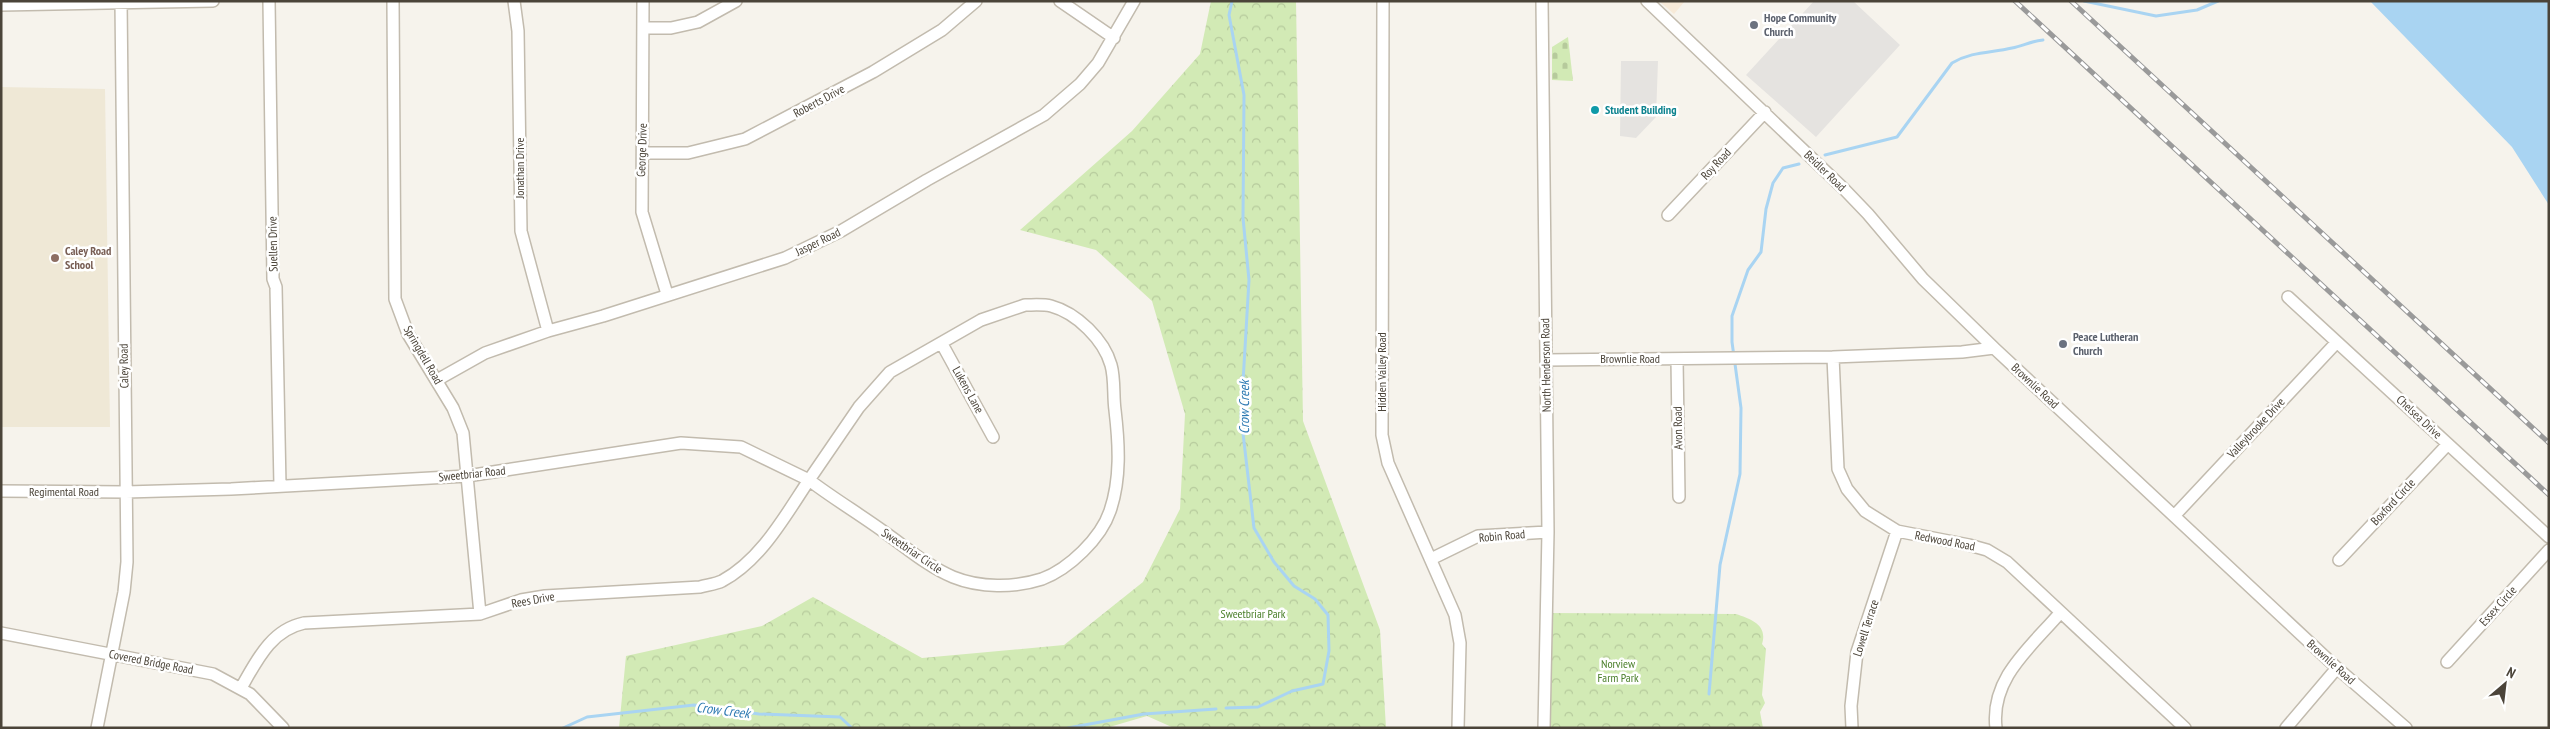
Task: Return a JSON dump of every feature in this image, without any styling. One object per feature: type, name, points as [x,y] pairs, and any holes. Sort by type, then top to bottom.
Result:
[{"type":"street","points":[[1,6],[213,1]]},
{"type":"street","name":"Suellen Drive","points":[[269,1],[273,279],[276,288],[280,486]]},
{"type":"street","name":"Springdell Road","points":[[392,1],[395,299],[408,334],[453,408],[463,433],[480,614]]},
{"type":"street","name":"Jonathan Drive","points":[[514,1],[518,31],[521,231],[548,331]]},
{"type":"street","name":"George Drive","points":[[643,1],[642,212],[666,294]]},
{"type":"street","points":[[644,28],[671,28],[698,22],[736,1]]},
{"type":"street","name":"Roberts Drive","points":[[643,153],[688,153],[745,139],[873,72],[942,30],[976,1]]},
{"type":"street","points":[[1060,1],[1114,38]]},
{"type":"street","name":"Jasper Road","points":[[437,380],[485,353],[548,331],[603,316],[666,294],[785,258],[841,231],[940,172],[1044,115],[1080,84],[1098,63],[1134,1]]},
{"type":"street","name":"Hidden Valley Road","points":[[1383,1],[1382,435],[1388,463],[1454,612],[1458,632],[1458,728]]},
{"type":"street","name":"North Henderson Road","points":[[1542,1],[1548,532],[1544,728]]},
{"type":"street","name":"Beidler Road","points":[[1647,1],[1864,210],[1923,279],[1994,348]]},
{"type":"street","name":"Caley Road","points":[[97,728],[126,577],[121,3]]},
{"type":"street","name":"Roy Road","points":[[1668,215],[1764,112]]},
{"type":"street","name":"Chelsea Drive","points":[[2288,296],[2549,537]]},
{"type":"street","name":"Sweetbriar Circle","points":[[1025,305],[1051,306],[1072,316],[1089,330],[1106,351],[1111,367],[1118,459],[1116,492],[1109,513],[1095,538],[1067,564],[1042,578],[1003,586],[979,584],[953,578],[912,553],[809,480],[831,445],[873,389],[890,372],[942,344],[981,320],[1025,305]]},
{"type":"street","name":"Valleybrooke Drive","points":[[2175,515],[2337,342]]},
{"type":"street","name":"Lukens Lane","points":[[942,344],[993,437]]},
{"type":"street","name":"Brownlie Road","points":[[1546,360],[1833,357],[1962,352],[1994,348],[2337,668],[2406,728]]},
{"type":"street","name":"Redwood Road","points":[[1833,357],[1838,469],[1847,489],[1865,511],[1897,531],[1987,550],[2007,562],[2185,728]]},
{"type":"street","name":"Avon Road","points":[[1677,359],[1679,497]]},
{"type":"street","name":"Sweetbriar Road","points":[[126,492],[467,476],[681,443],[708,443],[741,447],[809,480]]},
{"type":"street","name":"Boxford Circle","points":[[2339,560],[2448,444]]},
{"type":"street","name":"Rees Drive","points":[[241,688],[268,644],[276,636],[294,625],[480,614],[521,600],[545,596],[700,587],[720,582],[737,571],[766,543],[809,480]]},
{"type":"street","name":"Regimental Road","points":[[1,491],[126,492]]},
{"type":"street","name":"Lowell Terrace","points":[[1852,728],[1851,706],[1857,652],[1897,531]]},
{"type":"street","name":"Robin Road","points":[[1431,559],[1478,536],[1548,532]]},
{"type":"street","name":"Essex Circle","points":[[2448,662],[2549,550]]},
{"type":"street","points":[[1996,728],[1999,693],[2005,677],[2060,613]]},
{"type":"street","name":"Covered Bridge Road","points":[[1,633],[213,674],[241,688],[258,700],[283,728]]},
{"type":"street","points":[[2286,728],[2337,668]]},
{"type":"shaded area","points":[[1659,1],[1685,1],[1674,14]]},
{"type":"shaded area","points":[[1814,1],[1853,1],[1900,45],[1816,137],[1746,75]]},
{"type":"shaded area","points":[[1621,61],[1658,61],[1656,117],[1636,138],[1620,136]]},
{"type":"shaded area","name":"Caley Road School","points":[[1,87],[105,89],[110,427],[1,427]]},
{"type":"green space","name":"Sweetbriar Park","points":[[1211,1],[1296,1],[1303,421],[1380,630],[1386,728],[1174,728],[1147,716],[1106,728],[619,728],[626,656],[762,626],[813,597],[922,658],[1064,645],[1143,582],[1180,509],[1185,414],[1152,301],[1096,250],[1020,230],[1132,131],[1200,54]]},
{"type":"green space","points":[[1568,37],[1573,81],[1552,80],[1552,47]]},
{"type":"green space","name":"Norview Farm Park","points":[[1546,613],[1736,614],[1747,618],[1760,627],[1763,632],[1762,644],[1766,649],[1762,695],[1765,703],[1760,712],[1763,728],[1545,728]]},
{"type":"water","points":[[2370,1],[2549,1],[2549,205],[2512,147]]},
{"type":"waterway","name":"Crow Creek","points":[[1226,708],[1258,707],[1292,691],[1323,684],[1329,651],[1328,615],[1315,599],[1294,586],[1274,562],[1254,528],[1241,416],[1249,280],[1243,218],[1244,95],[1229,15],[1232,1]]},
{"type":"waterway","points":[[2084,1],[2156,16],[2197,10],[2218,1]]},
{"type":"waterway","points":[[1825,155],[1897,137],[1952,63],[1959,59],[1974,54],[2012,48],[2043,40]]},
{"type":"waterway","points":[[1709,694],[1720,565],[1740,474],[1741,408],[1732,342],[1732,316],[1748,270],[1761,252],[1766,209],[1773,183],[1783,168],[1799,164]]},
{"type":"waterway","name":"Crow Creek","points":[[563,728],[587,717],[694,705],[759,714],[840,717],[852,728]]},
{"type":"waterway","name":"Crow Creek","points":[[1068,728],[1144,714],[1216,709]]},
{"type":"railway","points":[[2015,1],[2549,495]]},
{"type":"railway","points":[[2071,1],[2549,443]]},
{"type":"place","name":"Hope Community Church","points":[[1754,25]]},
{"type":"place","name":"Student Building","points":[[1595,110]]},
{"type":"place","name":"Caley Road School","points":[[55,258]]},
{"type":"place","name":"Peace Lutheran Church","points":[[2063,344]]}]
